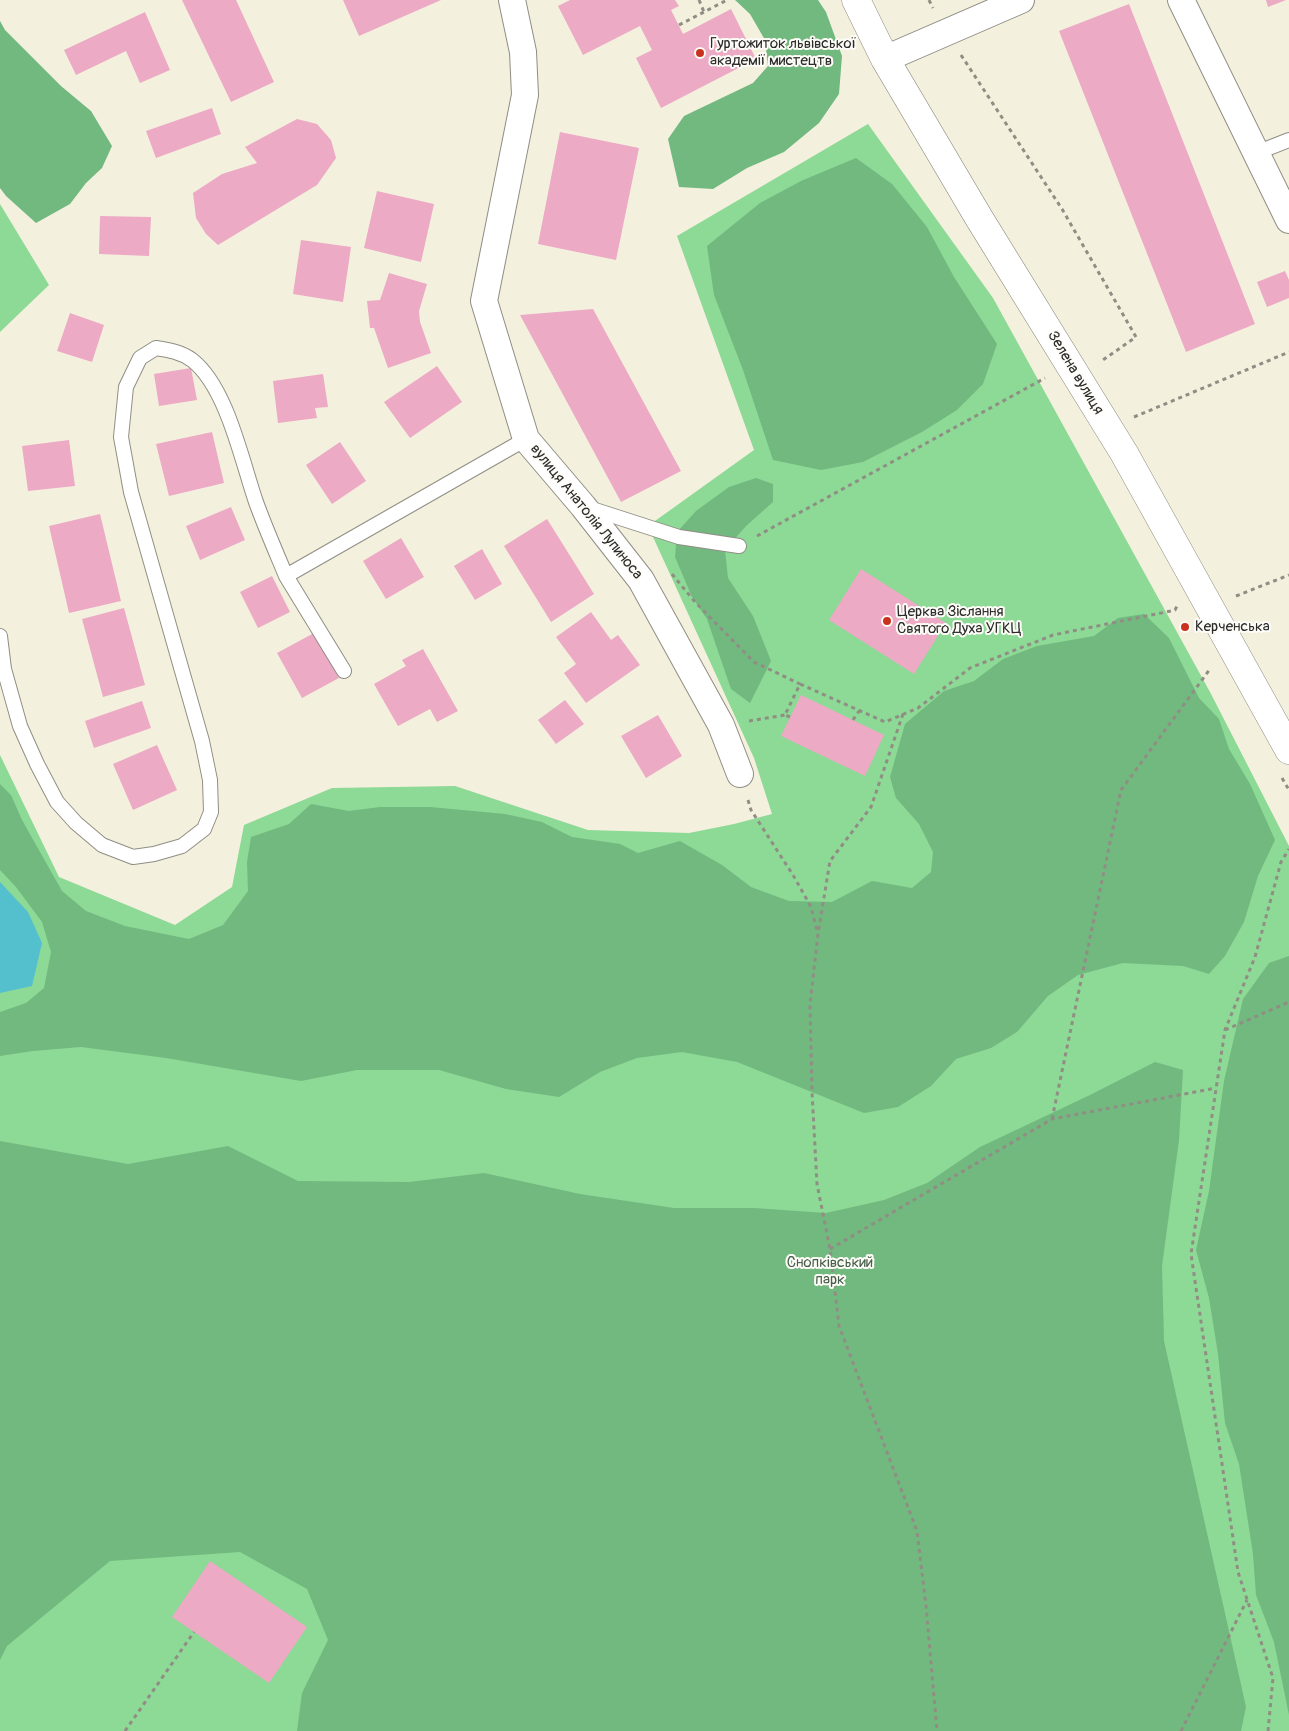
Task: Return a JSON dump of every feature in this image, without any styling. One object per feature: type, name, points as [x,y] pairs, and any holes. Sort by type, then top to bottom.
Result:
[{"type":"main road","name":"Зелена вулиця","points":[[856,0],[885,58],[979,218],[1124,453],[1289,750]]},
{"type":"street","name":"вулиця Анатолія Лупиноса","points":[[512,0],[522,52],[524,95],[484,301],[526,439],[583,506],[641,580],[721,725],[740,774]]},
{"type":"street","points":[[885,58],[1021,0]]},
{"type":"street","points":[[1181,0],[1289,220]]},
{"type":"lane","points":[[1256,153],[1289,140]]},
{"type":"lane","points":[[0,636],[4,669],[20,726],[57,802],[76,823],[102,845],[134,857],[154,854],[182,846],[204,829],[211,812],[210,780],[202,740],[131,492],[121,437],[126,387],[140,358],[156,348],[176,352],[192,360],[206,374],[234,430],[256,501],[286,576],[344,671]]},
{"type":"lane","points":[[286,576],[526,439]]},
{"type":"lane","points":[[583,506],[679,537],[739,546]]},
{"type":"path","points":[[699,0],[704,12]]},
{"type":"path","points":[[679,25],[727,0]]},
{"type":"path","points":[[956,49],[1062,209],[1136,337],[1099,362]]},
{"type":"path","points":[[1131,418],[1289,352]]},
{"type":"path","points":[[739,546],[1050,376]]},
{"type":"path","points":[[671,572],[696,602],[754,662],[885,722],[918,708],[970,668],[1053,635],[1175,610]]},
{"type":"path","points":[[1232,597],[1289,575]]},
{"type":"path","points":[[1052,1119],[1121,790],[1210,669]]},
{"type":"path","points":[[785,714],[800,684]]},
{"type":"path","points":[[853,720],[859,711]]},
{"type":"path","points":[[721,725],[785,714],[790,717]]},
{"type":"path","points":[[903,714],[871,807],[830,861],[818,934],[810,1005],[812,1092],[817,1184],[830,1249],[839,1326],[917,1531],[937,1731]]},
{"type":"path","points":[[740,774],[751,810],[794,875],[811,907],[818,934]]},
{"type":"path","points":[[1268,1731],[1273,1678],[1238,1572],[1191,1254],[1225,1030],[1255,957],[1282,862],[1289,849]]},
{"type":"path","points":[[1225,1030],[1289,1002]]},
{"type":"path","points":[[830,1249],[1052,1119],[1216,1088]]},
{"type":"path","points":[[1181,1731],[1247,1600]]},
{"type":"path","points":[[125,1731],[194,1632]]},
{"type":"green space","points":[[735,0],[818,0],[826,12],[842,56],[839,94],[819,123],[784,152],[747,168],[713,189],[679,187],[668,139],[684,116],[753,83],[768,66],[765,40],[750,14]]},
{"type":"green space","points":[[0,21],[5,30],[61,86],[91,111],[112,146],[102,168],[86,183],[70,204],[36,223],[6,196],[0,188]]},
{"type":"green space","name":"Снопківський парк","points":[[868,124],[993,298],[1210,692],[1289,846],[1289,1731],[0,1731],[0,755],[59,877],[175,925],[232,887],[244,825],[332,788],[455,786],[588,830],[689,833],[772,814],[754,758],[648,526],[754,450],[677,236]]},
{"type":"green space","points":[[856,158],[892,184],[927,227],[954,277],[997,344],[983,384],[957,410],[922,432],[863,462],[821,470],[773,460],[743,370],[714,295],[707,246],[760,203],[801,181]]},
{"type":"green space","points":[[0,204],[49,285],[0,332]]},
{"type":"green space","points":[[756,478],[773,484],[773,502],[746,526],[725,550],[728,578],[753,616],[771,661],[750,703],[731,689],[707,619],[692,597],[675,557],[677,532],[696,511],[729,487]]},
{"type":"green space","points":[[1144,614],[1169,638],[1199,698],[1219,719],[1229,749],[1250,784],[1275,840],[1258,876],[1244,922],[1225,956],[1209,974],[1183,966],[1123,963],[1078,975],[1048,996],[1017,1032],[991,1048],[956,1059],[931,1086],[898,1107],[864,1113],[737,1062],[682,1052],[637,1058],[600,1072],[559,1097],[506,1089],[439,1070],[357,1070],[301,1081],[166,1058],[81,1047],[0,1056],[0,1012],[26,1003],[44,988],[51,952],[42,922],[16,887],[0,870],[0,784],[11,795],[22,820],[62,891],[86,911],[125,926],[189,939],[223,925],[248,891],[247,862],[251,837],[289,824],[311,804],[349,811],[380,807],[430,807],[505,814],[542,822],[572,837],[620,844],[638,853],[680,841],[722,865],[751,887],[789,901],[832,902],[872,881],[912,888],[931,872],[933,852],[919,824],[896,798],[890,777],[905,724],[944,691],[974,681],[1003,659],[1037,646],[1094,636],[1118,618]]},
{"type":"green space","points":[[1289,956],[1289,1715],[1274,1642],[1256,1595],[1253,1554],[1239,1464],[1225,1423],[1218,1354],[1209,1298],[1196,1250],[1209,1191],[1224,1081],[1243,999],[1269,963]]},
{"type":"green space","points":[[1155,1062],[1183,1070],[1179,1140],[1162,1266],[1164,1341],[1246,1707],[1241,1731],[297,1731],[302,1693],[328,1640],[307,1589],[240,1552],[110,1561],[7,1646],[0,1660],[0,1141],[128,1164],[228,1146],[298,1181],[409,1182],[484,1173],[580,1194],[674,1208],[754,1208],[826,1213],[884,1200],[927,1183],[980,1147]]},
{"type":"water","points":[[0,882],[28,912],[42,943],[32,986],[0,993]]},
{"type":"building","points":[[182,0],[236,0],[274,82],[231,102]]},
{"type":"building","points":[[343,0],[441,0],[359,36]]},
{"type":"building","name":"Гуртожиток львівської академії мистецтв","points":[[570,0],[675,0],[679,6],[671,10],[683,34],[731,9],[756,59],[661,108],[636,58],[652,50],[640,26],[583,55],[558,6]]},
{"type":"building","points":[[1266,0],[1286,0],[1268,7]]},
{"type":"building","points":[[1129,4],[1255,324],[1186,352],[1059,31]]},
{"type":"building","points":[[145,12],[170,70],[140,83],[126,51],[76,75],[64,50]]},
{"type":"building","points":[[212,108],[221,134],[156,158],[146,131]]},
{"type":"building","points":[[297,119],[317,124],[331,140],[336,158],[317,185],[218,245],[206,234],[196,218],[193,193],[222,174],[257,163],[245,147]]},
{"type":"building","points":[[560,132],[639,148],[616,260],[538,244]]},
{"type":"building","points":[[377,191],[434,204],[421,262],[364,248]]},
{"type":"building","points":[[100,216],[151,217],[149,256],[99,254]]},
{"type":"building","points":[[301,240],[351,247],[343,302],[293,294]]},
{"type":"building","points":[[1285,271],[1289,280],[1289,298],[1267,307],[1257,282]]},
{"type":"building","points":[[389,273],[427,284],[419,311],[420,322],[431,353],[388,368],[374,328],[370,328],[367,301],[380,300]]},
{"type":"building","points":[[593,309],[681,471],[621,502],[520,315]]},
{"type":"building","points":[[70,313],[104,325],[92,362],[57,351]]},
{"type":"building","points":[[437,366],[462,402],[410,438],[384,402]]},
{"type":"building","points":[[191,368],[197,400],[159,406],[154,374]]},
{"type":"building","points":[[323,374],[328,407],[315,408],[317,418],[278,423],[273,381]]},
{"type":"building","points":[[212,432],[224,483],[169,496],[156,444]]},
{"type":"building","points":[[69,440],[75,486],[28,491],[22,446]]},
{"type":"building","points":[[340,442],[366,481],[332,504],[306,465]]},
{"type":"building","points":[[231,507],[245,540],[200,560],[186,526]]},
{"type":"building","points":[[100,514],[121,601],[69,613],[49,526]]},
{"type":"building","points":[[547,519],[594,594],[551,622],[504,546]]},
{"type":"building","points":[[401,538],[424,577],[386,599],[363,561]]},
{"type":"building","points":[[482,549],[502,584],[475,600],[454,566]]},
{"type":"building","name":"Церква Зіслання Святого Духа УГКЦ","points":[[861,569],[946,623],[914,674],[829,620]]},
{"type":"building","points":[[272,576],[290,612],[258,628],[240,592]]},
{"type":"building","points":[[124,608],[145,685],[103,697],[82,619]]},
{"type":"building","points":[[591,612],[611,640],[618,635],[640,665],[586,703],[564,673],[576,664],[556,637]]},
{"type":"building","points":[[314,633],[339,678],[302,698],[277,653]]},
{"type":"building","points":[[423,649],[458,711],[437,722],[430,709],[398,726],[374,684],[406,666],[402,660]]},
{"type":"building","points":[[801,695],[884,735],[865,776],[781,736]]},
{"type":"building","points":[[565,700],[584,724],[556,744],[538,720]]},
{"type":"building","points":[[142,701],[151,728],[94,748],[85,721]]},
{"type":"building","points":[[658,715],[682,756],[646,778],[621,736]]},
{"type":"building","points":[[157,745],[177,790],[133,810],[113,764]]},
{"type":"building","points":[[210,1561],[307,1627],[269,1683],[172,1617]]},
{"type":"place","name":"Гуртожиток львівської академії мистецтв","points":[[700,53]]},
{"type":"place","name":"Церква Зіслання Святого Духа УГКЦ","points":[[887,621]]},
{"type":"place","name":"Керченська","points":[[1185,627]]}]
